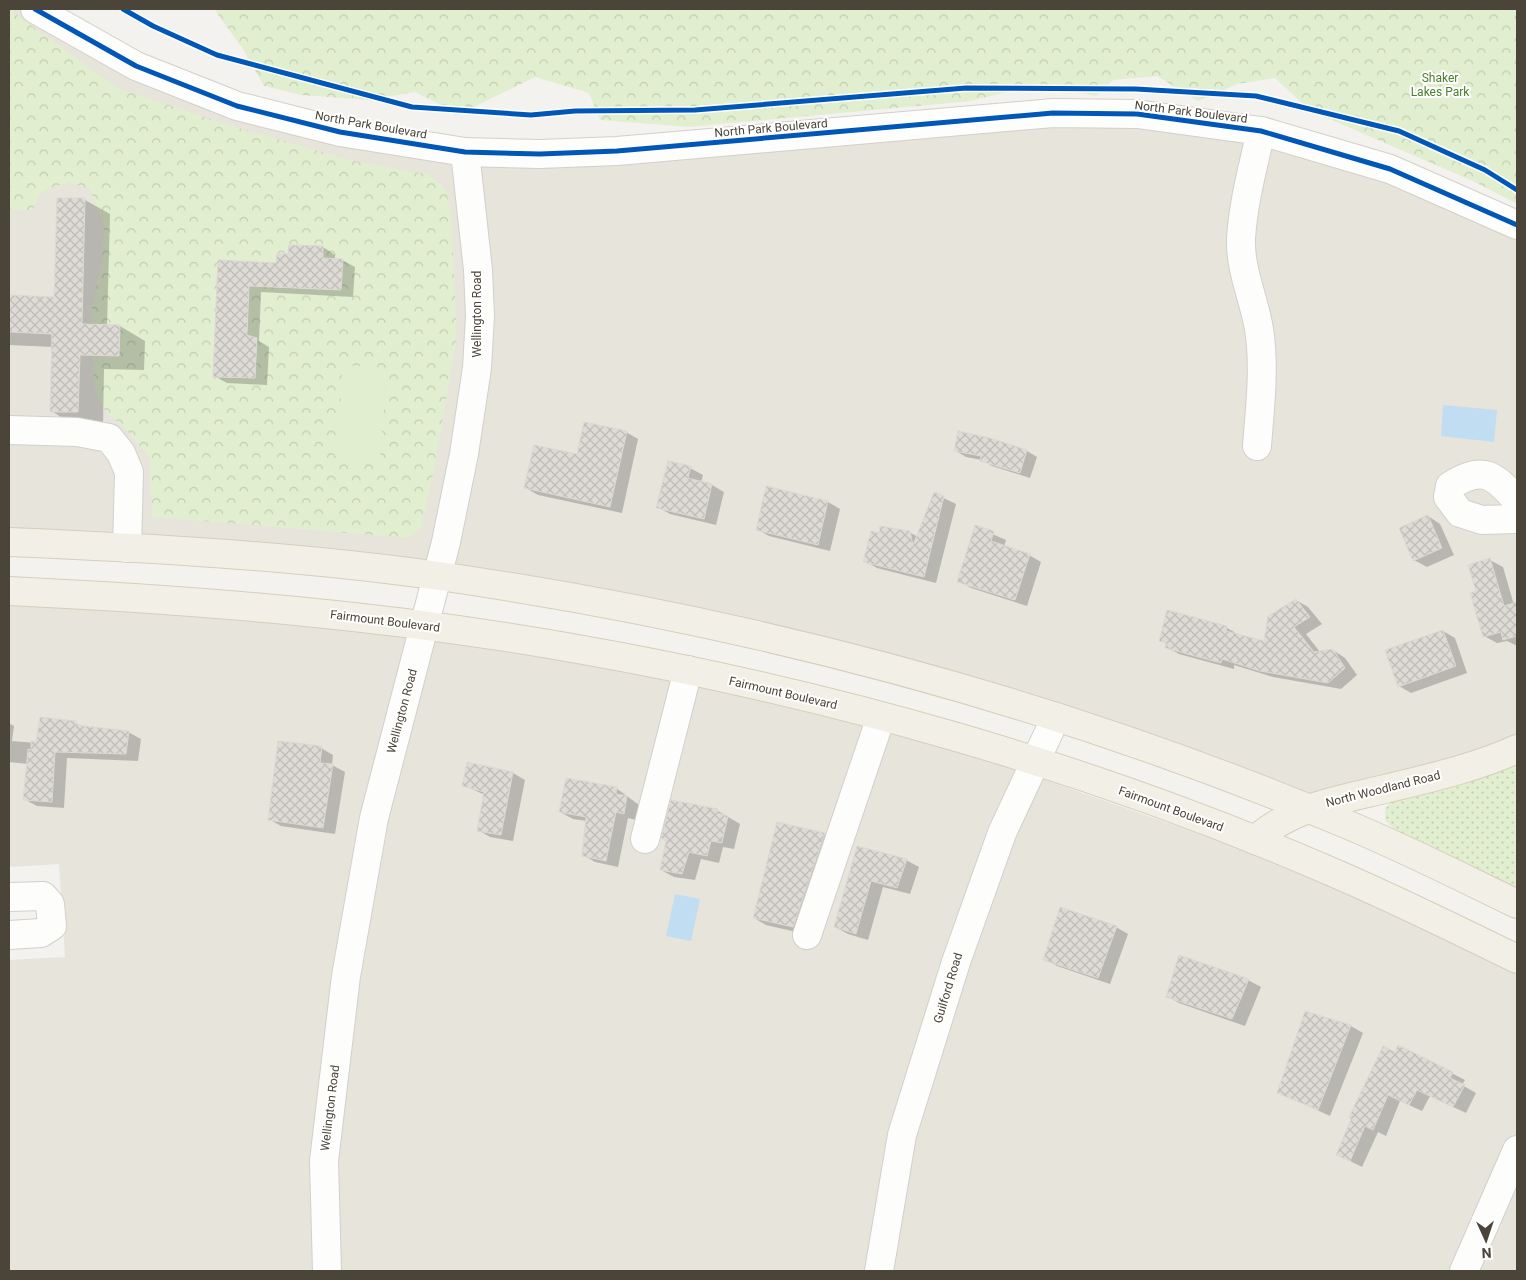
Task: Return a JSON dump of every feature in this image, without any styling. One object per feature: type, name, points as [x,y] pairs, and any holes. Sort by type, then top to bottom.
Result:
[{"type":"main road","points":[[9,542],[127,548],[298,561],[437,576],[610,604],[776,639],[917,674],[1056,717],[1248,785],[1412,853],[1517,904]]},
{"type":"main road","name":"Fairmount Boulevard","points":[[9,591],[198,602],[424,625],[572,648],[688,670],[881,717],[1034,762],[1178,811],[1255,840],[1345,878],[1517,959]]},
{"type":"main road","name":"North Woodland Road","points":[[1255,840],[1275,824],[1306,809],[1450,773],[1517,750]]},
{"type":"street","name":"North Park Boulevard","points":[[35,9],[136,66],[237,106],[340,132],[465,152],[540,154],[617,151],[1053,113],[1137,114],[1261,131],[1390,169],[1517,225]]},
{"type":"street","points":[[1257,446],[1263,366],[1259,328],[1247,282],[1241,242],[1245,205],[1261,131]]},
{"type":"street","name":"Wellington Road","points":[[327,1271],[324,1160],[346,976],[374,818],[437,576],[464,454],[477,368],[480,316],[478,270],[465,152]]},
{"type":"street","points":[[9,430],[77,432],[110,438],[121,453],[129,472],[127,548]]},
{"type":"street","points":[[1517,501],[1505,486],[1486,474],[1466,475],[1450,486],[1448,496],[1460,513],[1482,520],[1517,519]]},
{"type":"street","points":[[644,839],[688,670]]},
{"type":"street","points":[[807,935],[881,717]]},
{"type":"street","name":"Guilford Road","points":[[879,1271],[902,1135],[968,925],[1002,833],[1056,717]]},
{"type":"street","points":[[9,898],[43,896],[50,904],[52,926],[41,933],[9,935]]},
{"type":"street","points":[[1464,1271],[1510,1185],[1517,1150]]},
{"type":"shaded area","points":[[9,9],[35,9],[136,66],[465,152],[1053,113],[1261,131],[1517,225],[1517,749],[1327,803],[1172,757],[610,604],[9,542]]},
{"type":"shaded area","points":[[9,603],[53,604],[369,629],[620,669],[738,694],[853,722],[980,757],[1248,851],[1340,888],[1517,972],[1517,1271],[9,1271],[9,960],[65,957],[59,864],[9,867]]},
{"type":"green space","points":[[9,9],[117,88],[232,126],[346,159],[430,175],[446,190],[451,213],[457,337],[433,474],[421,529],[408,538],[152,517],[150,458],[128,432],[103,408],[94,387],[92,307],[102,260],[104,225],[90,189],[68,182],[41,192],[33,210],[9,210]]},
{"type":"green space","name":"Shaker Lakes Park","points":[[214,9],[1517,9],[1517,204],[1475,182],[1311,111],[1275,78],[1237,84],[1198,101],[1157,76],[1113,80],[1096,96],[1037,84],[971,101],[689,127],[600,120],[589,93],[535,77],[459,114],[415,92],[368,100],[301,95],[264,86],[243,49]]},
{"type":"green space","points":[[343,365],[387,368],[380,461],[337,458]]},
{"type":"green space","points":[[1517,763],[1517,891],[1393,828],[1385,820],[1385,809],[1391,802],[1446,788]]},
{"type":"water","points":[[1443,405],[1497,410],[1494,442],[1441,436]]},
{"type":"water","points":[[675,894],[700,899],[691,941],[666,936]]},
{"type":"building","points":[[57,198],[85,198],[82,324],[120,325],[119,356],[80,355],[78,412],[50,412],[52,334],[9,332],[9,295],[54,297]]},
{"type":"building","points":[[289,245],[323,246],[323,258],[343,259],[341,290],[249,286],[247,335],[257,338],[255,378],[213,377],[218,260],[276,263],[277,254],[288,254]]},
{"type":"building","points":[[584,422],[627,431],[610,507],[524,488],[534,445],[577,454]]},
{"type":"building","points":[[958,431],[990,438],[1027,450],[1020,473],[980,461],[981,456],[954,451]]},
{"type":"building","points":[[668,461],[691,466],[688,478],[712,484],[704,519],[656,508]]},
{"type":"building","points":[[766,486],[828,501],[818,545],[756,530]]},
{"type":"building","points":[[934,492],[944,496],[924,577],[863,562],[871,531],[879,533],[880,526],[910,531],[913,545]]},
{"type":"building","points":[[1428,515],[1442,548],[1413,561],[1399,528]]},
{"type":"building","points":[[975,525],[994,531],[991,541],[1030,554],[1015,600],[957,582]]},
{"type":"building","points":[[1490,558],[1504,606],[1517,602],[1517,636],[1503,640],[1501,632],[1483,637],[1470,593],[1476,591],[1468,565]]},
{"type":"building","points":[[1296,599],[1310,617],[1294,627],[1314,652],[1333,649],[1345,668],[1328,683],[1260,671],[1222,659],[1221,663],[1165,648],[1166,643],[1159,641],[1167,610],[1227,626],[1226,631],[1264,641],[1268,616]]},
{"type":"building","points":[[1443,630],[1456,666],[1398,687],[1385,650]]},
{"type":"building","points":[[40,717],[76,721],[75,725],[129,731],[126,754],[55,752],[52,802],[23,800],[28,749],[31,750],[31,741],[36,742]]},
{"type":"building","points":[[278,741],[322,746],[320,763],[333,764],[323,828],[268,820]]},
{"type":"building","points":[[467,762],[513,772],[501,835],[477,831],[484,792],[462,786]]},
{"type":"building","points":[[566,778],[617,787],[616,794],[627,796],[624,814],[616,812],[606,861],[582,856],[586,817],[559,812]]},
{"type":"building","points":[[671,800],[718,809],[717,813],[728,816],[722,843],[711,841],[707,856],[689,852],[682,874],[660,870],[666,841],[661,838]]},
{"type":"building","points":[[777,822],[825,833],[793,927],[753,918]]},
{"type":"building","points":[[857,846],[907,859],[897,888],[871,881],[856,934],[834,927]]},
{"type":"building","points":[[1060,907],[1117,926],[1098,978],[1043,960]]},
{"type":"building","points":[[1179,955],[1249,979],[1232,1019],[1166,997]]},
{"type":"building","points":[[1305,1011],[1351,1025],[1318,1110],[1277,1093]]},
{"type":"building","points":[[1398,1045],[1453,1072],[1450,1078],[1465,1085],[1453,1107],[1417,1090],[1409,1105],[1388,1095],[1373,1130],[1365,1126],[1350,1161],[1336,1155],[1351,1119],[1349,1117],[1383,1046],[1395,1052]]},
{"type":"cycle path","points":[[35,9],[136,66],[237,106],[340,132],[465,152],[540,154],[617,151],[1053,113],[1137,114],[1261,131],[1390,169],[1517,225]]},
{"type":"cycle path","points":[[123,9],[153,26],[217,55],[412,107],[531,115],[575,111],[695,110],[966,88],[1136,89],[1256,96],[1399,131],[1485,170],[1517,190]]}]
